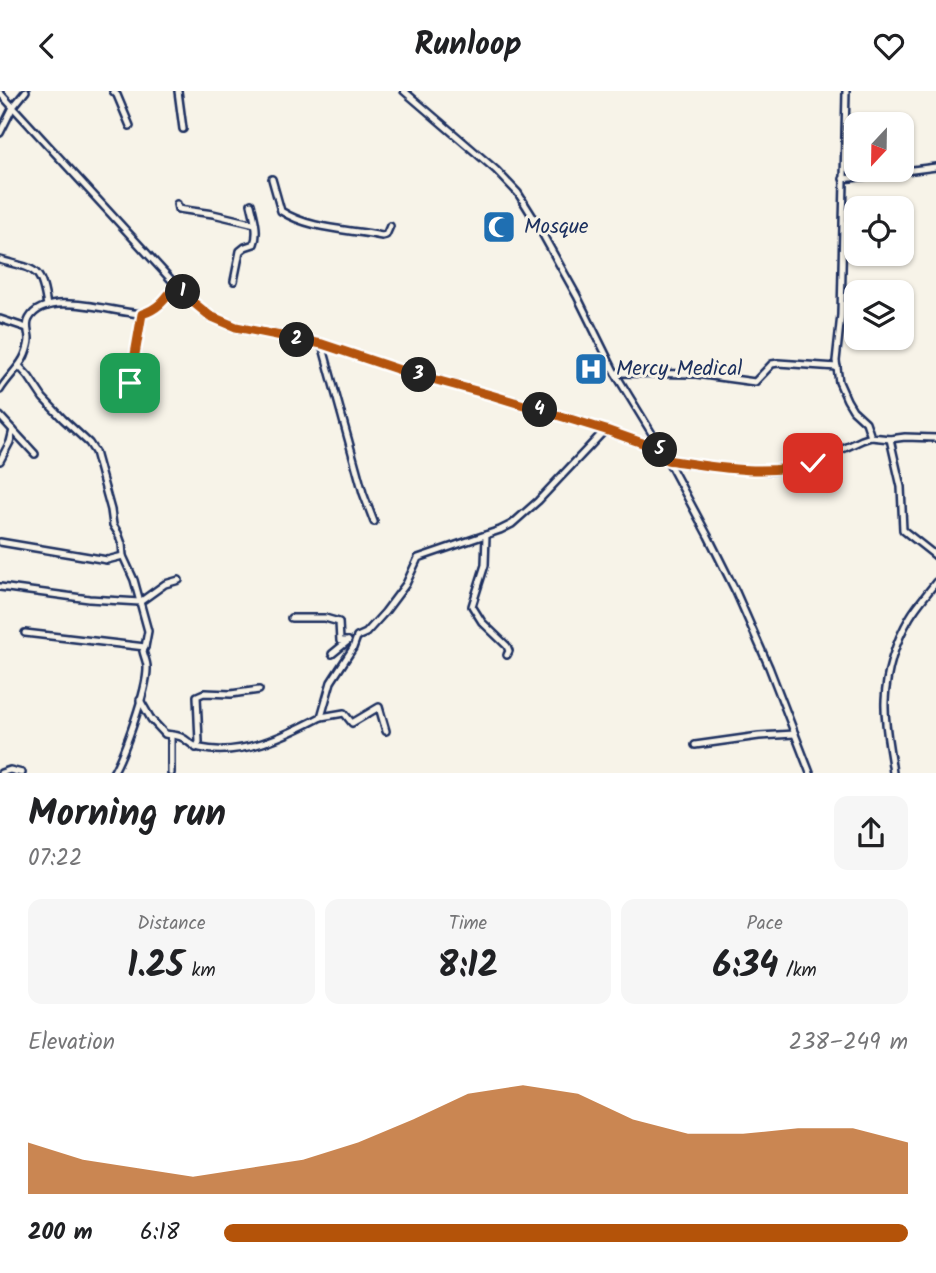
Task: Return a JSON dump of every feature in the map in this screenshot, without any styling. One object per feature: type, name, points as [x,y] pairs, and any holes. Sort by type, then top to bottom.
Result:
[{"type":"street","points":[[0,132],[13,107],[26,91]]},
{"type":"street","points":[[113,91],[130,126]]},
{"type":"street","points":[[178,91],[183,129]]},
{"type":"street","points":[[404,91],[496,170],[518,193],[577,296],[615,373],[662,450],[736,592],[782,697],[810,772]]},
{"type":"street","points":[[846,91],[841,315],[837,367],[839,382],[847,400],[866,422],[871,437]]},
{"type":"street","points":[[0,93],[176,285],[210,316],[236,327],[322,344],[403,371],[606,430],[662,450]]},
{"type":"street","points":[[843,179],[936,167]]},
{"type":"street","points":[[272,179],[280,209],[287,215],[314,225],[382,236],[386,235],[390,226]]},
{"type":"street","points":[[177,204],[178,209],[255,224]]},
{"type":"street","points":[[234,281],[240,251],[256,241],[251,204]]},
{"type":"street","points":[[0,260],[35,270],[43,282],[47,306]]},
{"type":"street","points":[[0,390],[25,356],[29,341],[27,328],[36,311],[47,306],[71,304],[142,314],[163,303],[176,285]]},
{"type":"street","points":[[138,399],[126,395],[142,314]]},
{"type":"street","points":[[0,319],[27,328]]},
{"type":"street","points":[[322,344],[363,493],[374,522]]},
{"type":"street","points":[[615,373],[696,374],[755,382],[772,364],[837,367]]},
{"type":"street","points":[[19,366],[43,398],[95,451],[113,525],[122,544],[122,556],[134,580],[148,631],[143,651],[147,675],[141,700],[113,772]]},
{"type":"street","points":[[0,416],[35,454]]},
{"type":"street","points":[[0,461],[13,430]]},
{"type":"street","points":[[332,655],[348,641],[366,633],[385,612],[405,585],[418,558],[512,524],[538,501],[606,430]]},
{"type":"street","points":[[667,460],[769,471],[813,463],[871,437],[936,438]]},
{"type":"street","points":[[890,439],[901,487],[903,530],[936,556]]},
{"type":"street","points":[[486,535],[485,565],[472,606],[482,622],[507,646],[507,655]]},
{"type":"street","points":[[0,542],[107,560],[122,556]]},
{"type":"street","points":[[0,587],[89,599],[140,601],[164,584],[179,580]]},
{"type":"street","points":[[893,772],[885,714],[887,678],[907,623],[936,582]]},
{"type":"street","points":[[291,618],[325,618],[339,622],[340,641],[348,641]]},
{"type":"street","points":[[25,633],[145,647]]},
{"type":"street","points":[[321,717],[331,683],[357,637]]},
{"type":"street","points":[[196,748],[199,742],[197,696],[259,690]]},
{"type":"street","points":[[141,700],[150,719],[165,734],[178,736],[196,748],[238,750],[286,734],[321,717],[344,713],[352,723],[379,707],[386,731]]},
{"type":"street","points":[[695,745],[795,734]]},
{"type":"street","points":[[171,735],[171,772]]},
{"type":"street","points":[[118,764],[120,772]]},
{"type":"street","points":[[1,772],[22,772]]},
{"type":"place","name":"Mosque","points":[[499,227]]},
{"type":"place","name":"Mercy Medical","points":[[591,369]]},
{"type":"route","points":[[130,383],[142,314],[163,303],[176,285],[210,316],[236,327],[322,344],[403,371],[606,430],[662,450],[667,460],[769,471],[813,463]]}]
